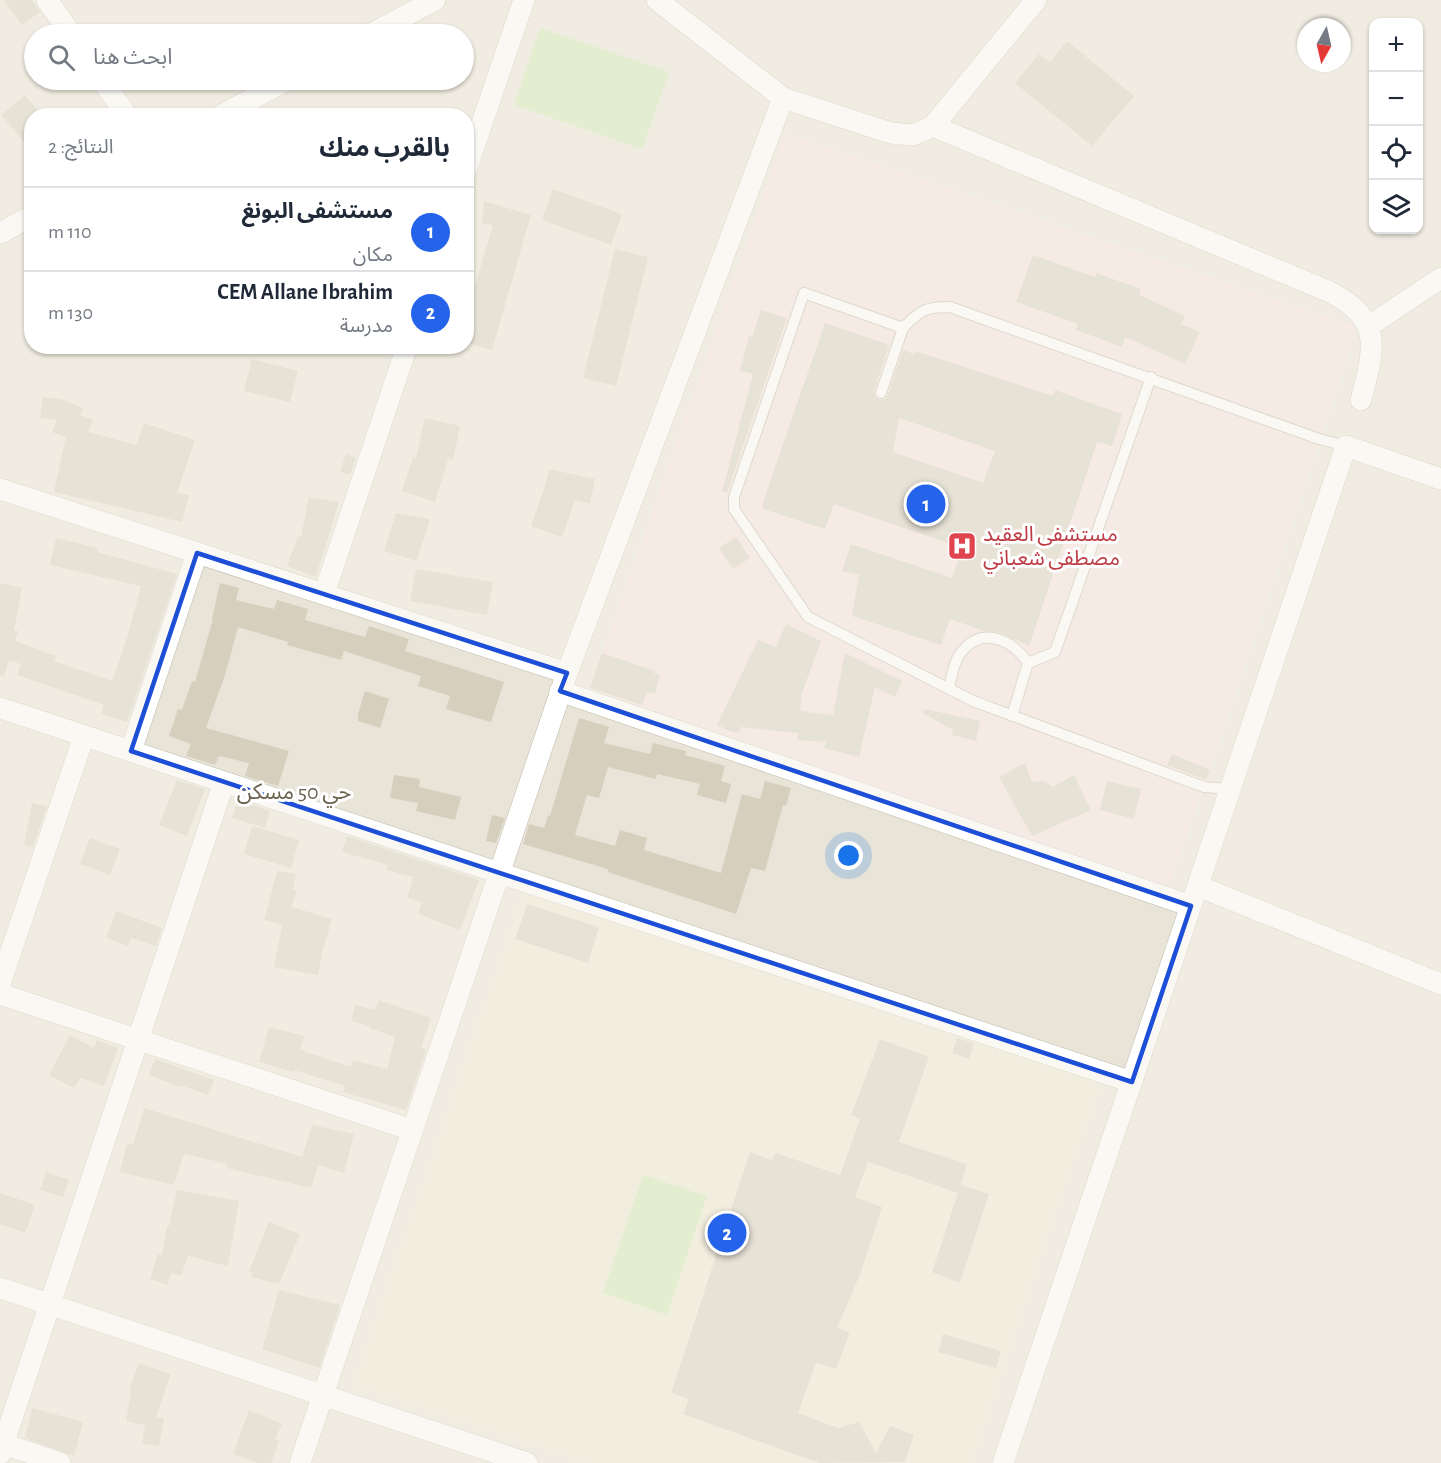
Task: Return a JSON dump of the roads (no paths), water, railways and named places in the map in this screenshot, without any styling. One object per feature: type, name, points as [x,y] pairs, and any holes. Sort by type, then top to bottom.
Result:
[{"type":"street","points":[[46,0],[64,24]]},
{"type":"street","points":[[474,147],[524,0]]},
{"type":"street","points":[[657,0],[783,98],[891,133],[913,135],[933,126],[1036,0]]},
{"type":"street","points":[[388,24],[423,3]]},
{"type":"street","points":[[109,90],[121,108]]},
{"type":"street","points":[[235,108],[268,90]]},
{"type":"street","points":[[300,1463],[563,682],[783,98]]},
{"type":"street","points":[[933,126],[1347,301],[1369,326],[1371,350],[1361,400]]},
{"type":"street","points":[[0,233],[24,220]]},
{"type":"street","points":[[1369,326],[1441,278]]},
{"type":"street","points":[[324,594],[404,354]]},
{"type":"street","points":[[1003,1463],[1346,446],[1441,479]]},
{"type":"street","points":[[0,489],[324,594],[563,682],[1191,906]]},
{"type":"street","points":[[131,751],[197,553]]},
{"type":"street","points":[[0,708],[1132,1082]]},
{"type":"street","points":[[0,984],[84,736]]},
{"type":"street","points":[[60,1463],[2,1449],[224,782]]},
{"type":"street","points":[[1198,886],[1441,984]]},
{"type":"street","points":[[0,994],[412,1130]]},
{"type":"street","points":[[0,1288],[526,1463]]},
{"type":"lane","points":[[903,328],[804,293],[734,497],[734,509],[808,617],[973,700],[1012,716],[1204,787],[1231,789]]},
{"type":"lane","points":[[881,393],[903,328],[917,314],[934,307],[950,307],[1319,439],[1346,446]]},
{"type":"lane","points":[[1028,663],[1055,652],[1151,377]]},
{"type":"lane","points":[[949,688],[953,667],[964,648],[982,638],[1003,639],[1020,651],[1028,663]]},
{"type":"lane","points":[[1012,716],[1028,663]]},
{"type":"place","name":"مستشفى البونغ","points":[[926,504]]},
{"type":"place","name":"مستشفى العقيد مصطفى شعباني","points":[[962,546]]},
{"type":"place","name":"CEM Allane Ibrahim","points":[[727,1233]]},
{"type":"district","name":"حي 50 مسكن","points":[[294,791]]}]
